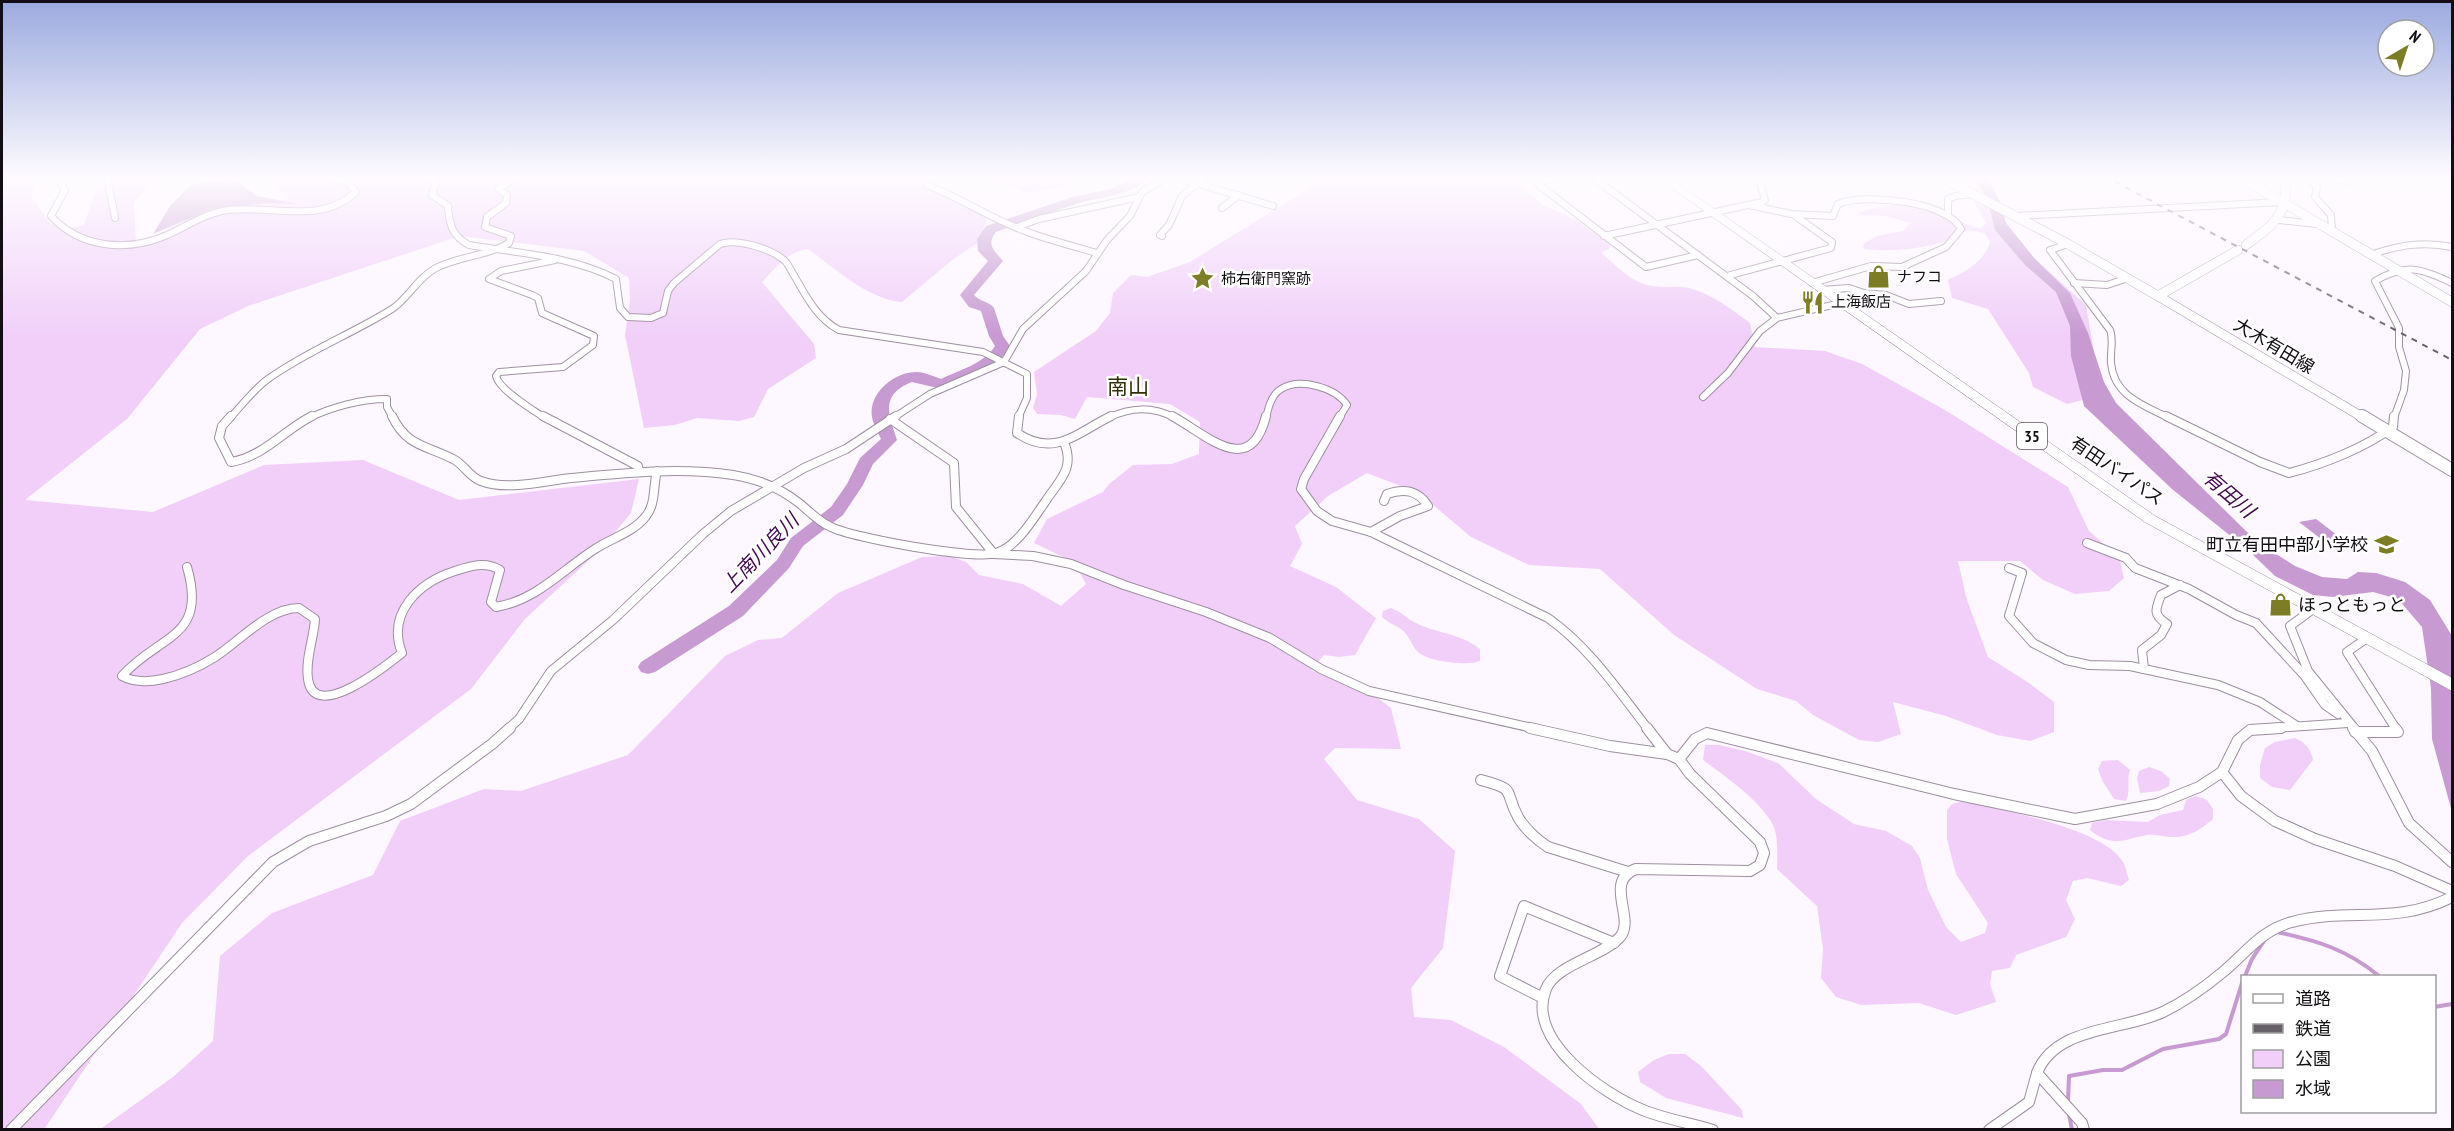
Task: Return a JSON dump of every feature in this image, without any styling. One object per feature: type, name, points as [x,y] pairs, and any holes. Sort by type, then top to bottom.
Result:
[{"type":"highway","name":"有田バイパス","points":[[1735,229],[2150,519],[2452,685]]},
{"type":"main road","name":"大木有田線","points":[[2040,229],[2128,278],[2452,470]]},
{"type":"main road","points":[[2158,296],[2242,248],[2267,229]]},
{"type":"main road","points":[[2328,229],[2452,302]]},
{"type":"street","points":[[63,229],[82,241],[116,245],[164,237],[181,229]]},
{"type":"street","points":[[451,229],[452,235],[469,245],[500,249],[591,268],[616,279],[622,311],[628,317],[651,318],[663,313],[668,291],[709,251],[720,244],[742,242],[785,261],[813,308],[828,324],[839,330],[990,355],[1027,374],[1027,398],[1017,420],[1017,433],[1026,441],[1041,445],[1064,442],[1095,425],[1133,409],[1173,414],[1212,442],[1227,448],[1245,449],[1257,441],[1272,396],[1279,389],[1301,384],[1336,393],[1347,405],[1304,479],[1301,489],[1317,511],[1332,521],[1371,532],[1548,618],[1569,633],[1592,657],[1667,754]]},
{"type":"street","points":[[490,229],[511,236],[509,243],[500,249],[479,252],[431,271],[420,280],[404,300],[393,308],[292,363],[266,380],[222,426],[219,438],[225,455],[231,462],[240,462],[305,419],[375,399],[387,399],[386,405],[400,433],[415,446],[454,460],[472,478],[487,483],[527,482],[657,471],[697,472],[742,477],[772,486],[830,527],[852,536],[938,549],[1033,556],[1071,564],[1124,585],[1206,612],[1270,638],[1321,669],[1369,691],[1610,746],[1667,754],[1679,759],[1690,774],[1760,842],[1764,853],[1760,865],[1750,871],[1636,869],[1628,872],[1548,847],[1539,841],[1518,817],[1510,792],[1500,785],[1481,780]]},
{"type":"street","points":[[1021,229],[1046,239],[1097,253]]},
{"type":"street","points":[[11,1130],[273,862],[309,841],[386,816],[411,804],[492,744],[519,719],[551,671],[638,597],[703,534],[731,511],[772,486],[846,448],[930,394],[1010,356],[1019,335],[1032,319],[1086,271],[1097,253],[1119,229]]},
{"type":"street","points":[[1162,236],[1167,229]]},
{"type":"street","points":[[1595,229],[1647,267],[1698,255]]},
{"type":"street","points":[[1604,236],[1635,229]]},
{"type":"street","points":[[1662,229],[1777,318]]},
{"type":"street","points":[[1726,276],[1825,252],[1833,245],[1813,229]]},
{"type":"street","points":[[1816,286],[1871,266],[1902,267],[1946,248],[1961,231],[1960,229]]},
{"type":"street","points":[[2068,244],[2050,250],[2112,335],[2111,370],[2115,383],[2124,395],[2149,410],[2209,436],[2260,464],[2287,473],[2304,469],[2388,432],[2393,427],[2394,416],[2404,390],[2406,371],[2399,346],[2399,328],[2375,281],[2397,268],[2409,267],[2452,277]]},
{"type":"street","points":[[2373,254],[2400,244],[2442,244],[2452,247]]},
{"type":"street","points":[[556,260],[533,267],[499,270],[489,279],[501,287],[530,292],[538,298],[542,313],[552,320],[584,330],[594,336],[593,345],[563,367],[500,372],[496,376],[497,381],[536,412],[565,429],[619,453],[638,466],[639,472]]},
{"type":"street","points":[[2423,271],[2452,283]]},
{"type":"street","points":[[2074,283],[2107,285],[2128,278]]},
{"type":"street","points":[[1816,286],[1849,288],[1864,293],[1886,295],[1909,304],[1941,301]]},
{"type":"street","points":[[1703,397],[1733,368],[1760,331],[1777,318],[1841,303]]},
{"type":"street","points":[[890,419],[954,463],[956,507],[994,554]]},
{"type":"street","points":[[994,554],[1007,548],[1021,534],[1067,469],[1070,457],[1064,442]]},
{"type":"street","points":[[187,567],[193,583],[195,600],[186,623],[130,667],[122,676],[131,682],[153,681],[175,676],[215,657],[268,619],[293,608],[304,608],[315,619],[315,635],[307,670],[309,685],[319,695],[326,697],[343,693],[386,667],[402,653],[397,633],[401,612],[408,599],[418,588],[444,573],[489,564],[500,570],[491,602],[496,607],[511,606],[524,601],[537,594],[593,550],[632,527],[647,515],[657,471]]},
{"type":"street","points":[[1371,532],[1400,516],[1428,506],[1422,497],[1411,491],[1398,490],[1387,494],[1384,501]]},
{"type":"street","points":[[2087,543],[2127,558],[2135,568],[2180,585],[2262,628],[2313,686],[2325,705],[2345,719]]},
{"type":"street","points":[[2009,568],[2022,573],[2009,616],[2016,628],[2028,640],[2048,652],[2086,665],[2120,665],[2220,686],[2267,704],[2297,726]]},
{"type":"street","points":[[2144,669],[2142,650],[2161,635],[2167,624],[2157,617],[2155,610],[2161,595],[2180,585]]},
{"type":"street","points":[[2313,609],[2290,626],[2308,671],[2372,751],[2409,823],[2452,862]]},
{"type":"street","points":[[2355,732],[2398,732],[2347,652],[2367,638]]},
{"type":"street","points":[[1679,759],[1695,739],[1707,733],[1954,794],[2075,819],[2157,804],[2199,787],[2222,772],[2238,740],[2250,730],[2345,719]]},
{"type":"street","points":[[2222,772],[2241,796],[2275,821],[2315,839],[2395,866],[2452,891]]},
{"type":"street","points":[[1628,872],[1620,886],[1624,926],[1622,935],[1614,943],[1564,970],[1546,987],[1542,1006],[1549,1033],[1563,1054],[1602,1089],[1643,1110],[1713,1130]]},
{"type":"street","points":[[1989,1130],[2029,1102],[2041,1061],[2062,1041],[2156,1016],[2214,979],[2234,963],[2249,943],[2266,931],[2294,922],[2322,918],[2403,914],[2435,908],[2452,897]]},
{"type":"street","points":[[1543,998],[1500,976],[1524,906],[1614,943]]},
{"type":"street","points":[[2037,1073],[2082,1123],[2085,1130]]},
{"type":"green space","points":[[2,229],[135,229],[136,245],[169,229],[983,229],[977,243],[951,261],[902,302],[889,300],[864,289],[808,249],[794,253],[782,261],[762,282],[814,344],[816,358],[768,389],[754,417],[739,421],[697,418],[675,425],[644,428],[625,335],[630,300],[629,278],[584,251],[460,236],[248,306],[200,329],[127,419],[25,500],[153,512],[264,465],[363,460],[459,500],[639,479],[631,513],[600,550],[525,619],[471,689],[248,856],[182,923],[45,1128],[54,1129],[2,1130]]},
{"type":"green space","points":[[1244,229],[1588,229],[1611,245],[1609,249],[1601,252],[1634,280],[1652,286],[1689,288],[1728,307],[1750,323],[1755,347],[1825,351],[1862,364],[1945,410],[2068,487],[2089,531],[2119,557],[2124,578],[2109,591],[2075,594],[2043,580],[2020,561],[1958,561],[1966,597],[1988,657],[2054,702],[2054,732],[2030,741],[1997,735],[1946,716],[1893,702],[1901,734],[1878,742],[1859,740],[1813,715],[1796,701],[1757,689],[1674,635],[1600,569],[1529,565],[1471,537],[1419,493],[1367,473],[1328,496],[1295,526],[1302,544],[1290,566],[1336,587],[1376,618],[1355,655],[1339,657],[1324,655],[1311,670],[1379,699],[1391,708],[1401,749],[1335,748],[1324,759],[1357,800],[1419,819],[1455,851],[1443,948],[1411,988],[1414,1017],[1451,1020],[1504,1047],[1581,1104],[1599,1129],[99,1130],[173,1077],[213,1041],[220,956],[272,913],[373,875],[400,821],[484,789],[521,791],[628,755],[725,656],[758,640],[782,638],[838,593],[922,557],[950,556],[966,562],[979,575],[1023,584],[1061,606],[1086,584],[1074,562],[1034,543],[1047,519],[1103,492],[1109,484],[1133,465],[1172,464],[1199,454],[1200,422],[1170,404],[1087,397],[1075,419],[1061,415],[1037,414],[1033,408],[1037,394],[1034,372],[1096,331],[1110,313],[1113,293],[1131,275],[1147,277],[1190,262]]},
{"type":"green space","points":[[1905,229],[2003,229],[2007,236],[2022,243],[2032,256],[2086,305],[2099,396],[2067,404],[2033,387],[2029,373],[1988,309],[1952,298],[1948,280],[1967,269],[1984,255],[1990,242],[1985,233],[1968,230],[1945,241],[1918,248],[1864,249],[1863,244],[1877,236]]},
{"type":"green space","points":[[1391,608],[1424,627],[1472,643],[1480,649],[1480,661],[1449,662],[1432,659],[1419,653],[1405,632],[1382,617],[1383,611]]},
{"type":"green space","points":[[2295,738],[2307,746],[2313,760],[2290,790],[2272,787],[2260,778],[2260,765],[2265,748],[2275,742]]},
{"type":"green space","points":[[1705,745],[1719,745],[1745,751],[1778,763],[1816,799],[1854,824],[1886,831],[1912,846],[1920,858],[1928,890],[1946,927],[1961,942],[1985,933],[1988,923],[1956,874],[1947,839],[1947,810],[1952,804],[1963,801],[2025,815],[2095,839],[2112,850],[2123,862],[2129,880],[2121,886],[2087,878],[2073,881],[2066,900],[2075,919],[2066,937],[2016,955],[2010,968],[1992,971],[1990,984],[1996,1002],[1956,1015],[1919,1003],[1861,1005],[1836,997],[1821,978],[1823,949],[1817,906],[1777,869],[1777,839],[1772,823],[1750,797],[1703,760]]},
{"type":"green space","points":[[2118,760],[2130,770],[2126,801],[2114,799],[2098,769],[2102,761]]},
{"type":"green space","points":[[2149,767],[2161,771],[2170,779],[2169,786],[2159,791],[2140,793],[2137,778],[2139,771]]},
{"type":"green space","points":[[2196,796],[2207,800],[2213,809],[2213,819],[2188,835],[2168,837],[2147,835],[2112,841],[2090,830],[2092,823],[2106,820],[2148,822],[2160,815],[2183,810],[2186,800]]},
{"type":"green space","points":[[1669,1054],[1685,1054],[1701,1066],[1742,1110],[1743,1118],[1666,1098],[1640,1082],[1638,1072],[1654,1060]]},
{"type":"water","points":[[156,229],[165,229],[153,234]]},
{"type":"water","name":"有田川","points":[[2011,229],[2035,259],[2070,293],[2088,333],[2104,382],[2116,403],[2247,532],[2295,566],[2322,577],[2347,579],[2358,572],[2376,573],[2405,582],[2430,600],[2452,636],[2452,812],[2432,739],[2431,688],[2422,627],[2398,599],[2373,592],[2333,597],[2313,595],[2275,576],[2248,550],[2172,489],[2084,406],[2071,356],[2070,326],[2056,292],[2025,265],[1995,230]]},
{"type":"water","points":[[2316,519],[2346,542],[2329,545],[2299,522]]},
{"type":"waterway","name":"上南川良川","points":[[648,667],[736,611],[783,564],[797,542],[837,511],[855,485],[866,462],[889,440],[880,417],[880,409],[881,402],[890,389],[910,377],[942,384],[977,368],[1000,352],[1003,346],[994,332],[987,308],[974,304],[967,295],[996,261],[985,251],[984,239],[992,229]]},
{"type":"waterway","points":[[2277,932],[2331,947],[2355,959],[2378,975]]},
{"type":"waterway","points":[[2245,975],[2252,959],[2264,941]]},
{"type":"waterway","points":[[2068,1101],[2069,1076],[2103,1070],[2122,1070],[2163,1049],[2219,1039],[2226,1034],[2241,986]]},
{"type":"waterway","points":[[2436,1007],[2452,1004]]},
{"type":"waterway","points":[[2069,1114],[2072,1130]]},
{"type":"railway","points":[[2204,229],[2452,360]]},
{"type":"place","name":"ナフコ","points":[[1879,277]]},
{"type":"place","name":"柿右衛門窯跡","points":[[1203,279]]},
{"type":"place","name":"上海飯店","points":[[1813,302]]},
{"type":"place","name":"町立有田中部小学校","points":[[2386,545]]},
{"type":"place","name":"ほっともっと","points":[[2280,605]]},
{"type":"district","name":"南山","points":[[1128,387]]}]
